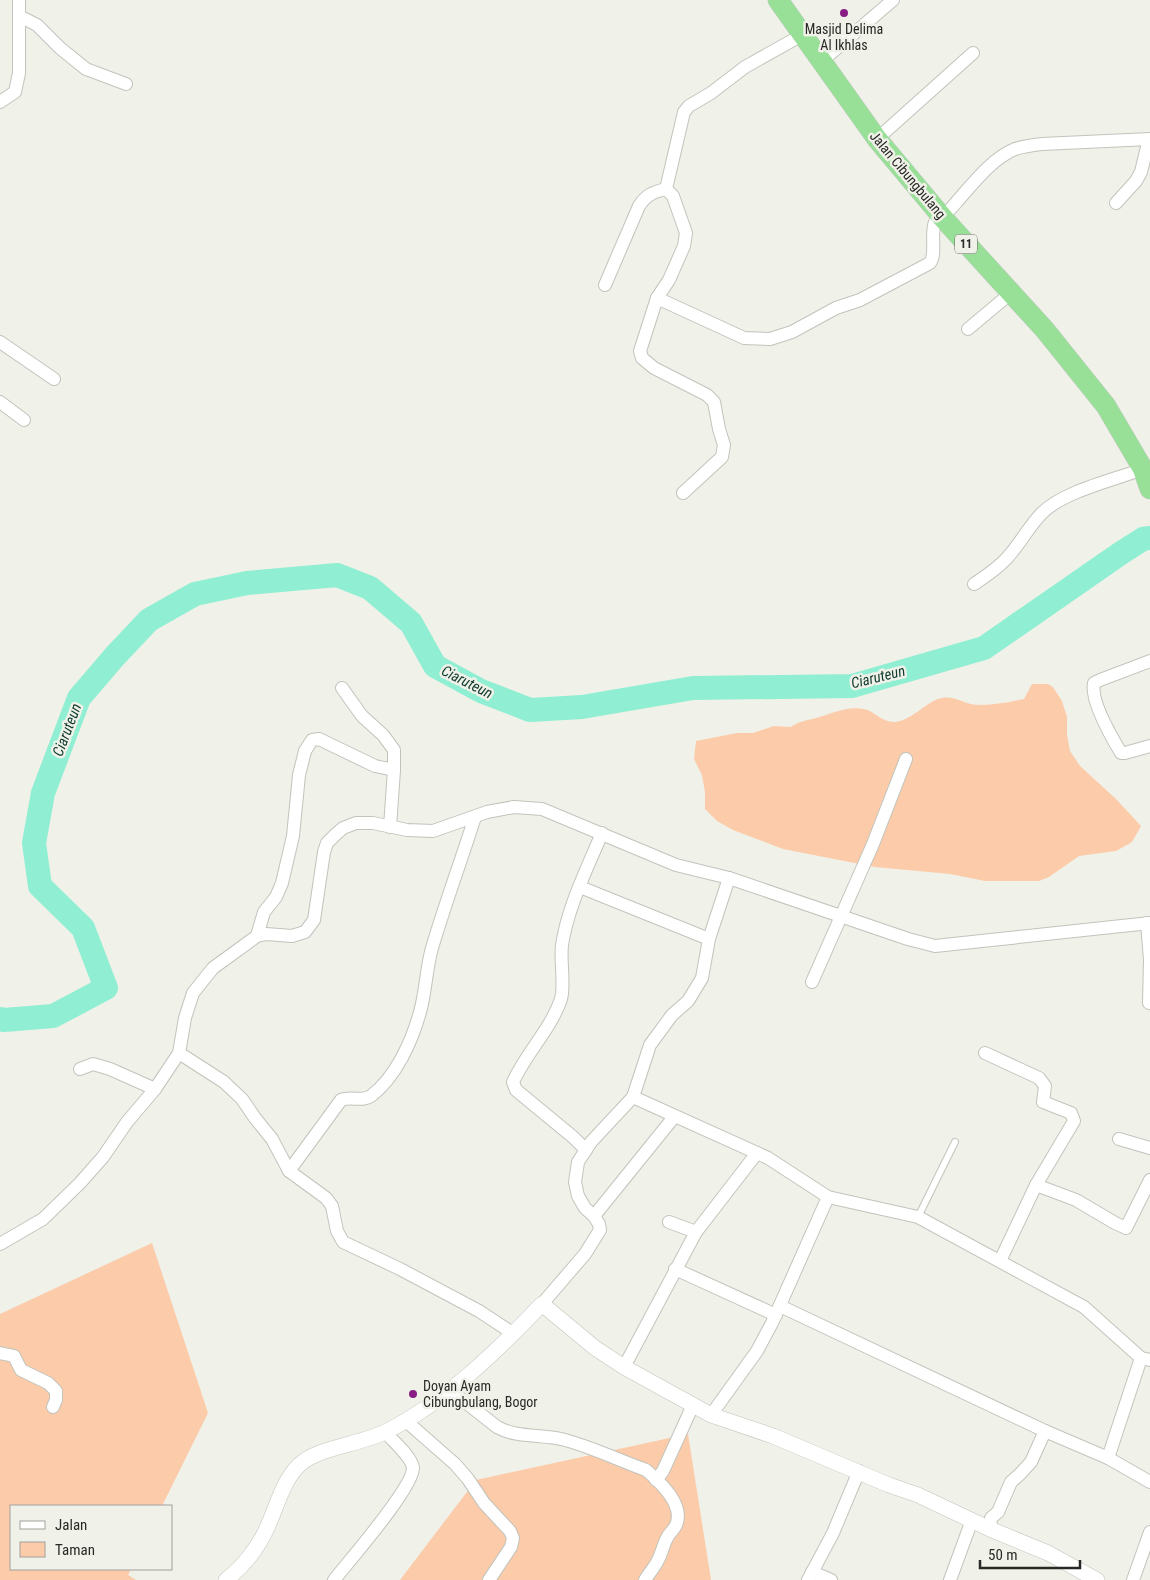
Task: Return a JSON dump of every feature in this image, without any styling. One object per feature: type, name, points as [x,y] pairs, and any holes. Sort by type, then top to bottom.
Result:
[{"type":"highway","name":"Jalan Cibungbulang","points":[[778,0],[877,140],[943,218],[1045,330],[1106,406],[1143,470],[1150,489]]},
{"type":"street","points":[[0,102],[15,92],[19,73],[20,0]]},
{"type":"street","points":[[822,61],[893,0]]},
{"type":"street","points":[[19,16],[37,25],[60,48],[86,69],[126,84]]},
{"type":"street","points":[[666,189],[684,112],[689,106],[711,93],[745,66],[802,35]]},
{"type":"street","points":[[877,140],[973,53]]},
{"type":"street","points":[[657,298],[744,338],[770,339],[792,332],[836,308],[860,300],[930,263],[933,258],[932,228],[935,222],[943,218],[974,182],[994,163],[1014,150],[1025,146],[1150,139],[1141,172],[1136,181],[1116,202]]},
{"type":"street","points":[[605,285],[639,206],[645,197],[654,191],[666,189]]},
{"type":"street","points":[[666,189],[673,196],[686,233],[684,246],[669,280],[657,298],[640,351],[642,358],[654,368],[707,395],[714,402],[718,429],[724,445],[722,457],[683,493]]},
{"type":"street","points":[[968,329],[1011,293]]},
{"type":"street","points":[[0,342],[54,380]]},
{"type":"street","points":[[0,402],[24,420]]},
{"type":"street","points":[[974,584],[997,568],[1008,557],[1042,513],[1056,502],[1084,489],[1143,470]]},
{"type":"street","points":[[1150,661],[1100,680],[1094,683],[1093,687],[1095,698],[1109,734],[1121,753],[1125,754],[1150,746]]},
{"type":"street","points":[[342,688],[362,716],[383,735],[394,750],[390,827]]},
{"type":"street","points":[[257,936],[264,912],[276,897],[282,883],[294,836],[298,775],[305,751],[312,740],[319,739],[375,766],[394,770]]},
{"type":"street","points":[[812,982],[873,844],[906,759]]},
{"type":"street","points":[[0,1244],[43,1219],[80,1183],[103,1157],[126,1122],[155,1089],[179,1053],[185,1018],[193,993],[213,968],[257,936],[266,934],[292,936],[305,932],[311,926],[314,920],[327,843],[343,828],[356,823],[373,823],[407,830],[433,831],[488,812],[514,807],[542,810],[602,833],[676,865],[729,878],[908,939],[935,946],[1148,923],[1150,960],[1149,1003]]},
{"type":"street","points":[[289,1171],[341,1100],[348,1097],[369,1098],[383,1085],[396,1067],[412,1036],[421,1011],[432,950],[475,817]]},
{"type":"street","points":[[586,1150],[516,1090],[513,1082],[520,1066],[554,1013],[561,997],[562,946],[580,887],[602,833]]},
{"type":"street","points":[[226,1580],[236,1572],[265,1532],[288,1479],[295,1470],[314,1456],[385,1432],[406,1421],[450,1390],[514,1334],[585,1254],[600,1230],[594,1216],[585,1208],[578,1196],[575,1182],[578,1162],[602,1128],[633,1097],[650,1045],[672,1015],[688,1001],[702,978],[709,939],[729,878]]},
{"type":"street","points":[[580,887],[709,939]]},
{"type":"street","points":[[179,1053],[224,1082],[242,1098],[254,1118],[272,1139],[289,1171],[326,1198],[332,1206],[337,1231],[343,1242],[400,1269],[479,1311],[514,1334]]},
{"type":"street","points":[[985,1053],[1039,1078],[1045,1086],[1043,1102],[1071,1113],[1074,1121],[1036,1185],[1000,1261]]},
{"type":"street","points":[[80,1069],[93,1064],[110,1068],[155,1089]]},
{"type":"street","points":[[633,1097],[768,1158],[828,1197],[918,1217],[1084,1307],[1145,1359],[1108,1458]]},
{"type":"street","points":[[594,1216],[674,1117]]},
{"type":"street","points":[[1119,1139],[1150,1148]]},
{"type":"street","points":[[624,1368],[696,1232],[757,1153]]},
{"type":"street","points":[[1036,1185],[1076,1200],[1126,1228],[1150,1180]]},
{"type":"street","points":[[711,1415],[757,1352],[778,1310],[828,1197]]},
{"type":"street","points":[[669,1222],[696,1232]]},
{"type":"street","points":[[676,1269],[778,1310],[1108,1458],[1150,1482]]},
{"type":"street","points":[[542,1304],[595,1348],[624,1368],[711,1415],[773,1436],[918,1496],[1048,1553],[1091,1578]]},
{"type":"street","points":[[0,1354],[14,1356],[21,1370],[52,1387],[56,1391],[56,1400],[53,1407]]},
{"type":"street","points":[[450,1390],[504,1431],[514,1434],[562,1439],[646,1470],[674,1500],[677,1507],[677,1519],[676,1525],[667,1537],[658,1562],[645,1580]]},
{"type":"street","points":[[656,1480],[663,1471],[693,1405]]},
{"type":"street","points":[[406,1421],[455,1464],[484,1503],[510,1531],[513,1538],[511,1547],[489,1580]]},
{"type":"street","points":[[990,1529],[991,1518],[998,1512],[1011,1482],[1031,1462],[1045,1431]]},
{"type":"street","points":[[334,1580],[399,1498],[412,1474],[413,1468],[409,1458],[385,1432]]},
{"type":"street","points":[[831,1580],[810,1576],[833,1533],[859,1471]]},
{"type":"street","points":[[950,1580],[972,1520]]},
{"type":"street","points":[[1132,1580],[1150,1532]]},
{"type":"lane","points":[[918,1217],[955,1142]]},
{"type":"green space","points":[[1032,684],[1048,684],[1053,687],[1062,701],[1067,717],[1067,735],[1070,751],[1080,766],[1116,799],[1141,826],[1132,842],[1116,851],[1079,856],[1049,877],[1039,881],[985,881],[950,874],[875,867],[783,849],[733,830],[717,821],[705,809],[702,775],[694,759],[696,741],[737,733],[753,733],[774,726],[791,727],[803,721],[857,708],[871,712],[886,721],[901,721],[937,699],[942,698],[983,705],[1024,699]]},
{"type":"green space","points":[[152,1243],[208,1413],[162,1505],[10,1505],[10,1570],[130,1570],[128,1575],[136,1580],[0,1580],[0,1314]]},
{"type":"green space","points":[[688,1434],[711,1580],[400,1580],[476,1480]]},
{"type":"waterway","name":"Ciaruteun","points":[[0,1019],[53,1016],[106,988],[83,928],[40,886],[34,843],[43,793],[79,698],[149,620],[195,594],[247,583],[337,575],[370,588],[411,623],[435,666],[481,691],[530,710],[582,707],[693,688],[852,686],[984,648],[1121,553],[1143,539],[1150,538]]},
{"type":"place","name":"Masjid Delima Al Ikhlas","points":[[844,13]]},
{"type":"place","name":"Doyan Ayam Cibungbulang, Bogor","points":[[413,1394]]}]
